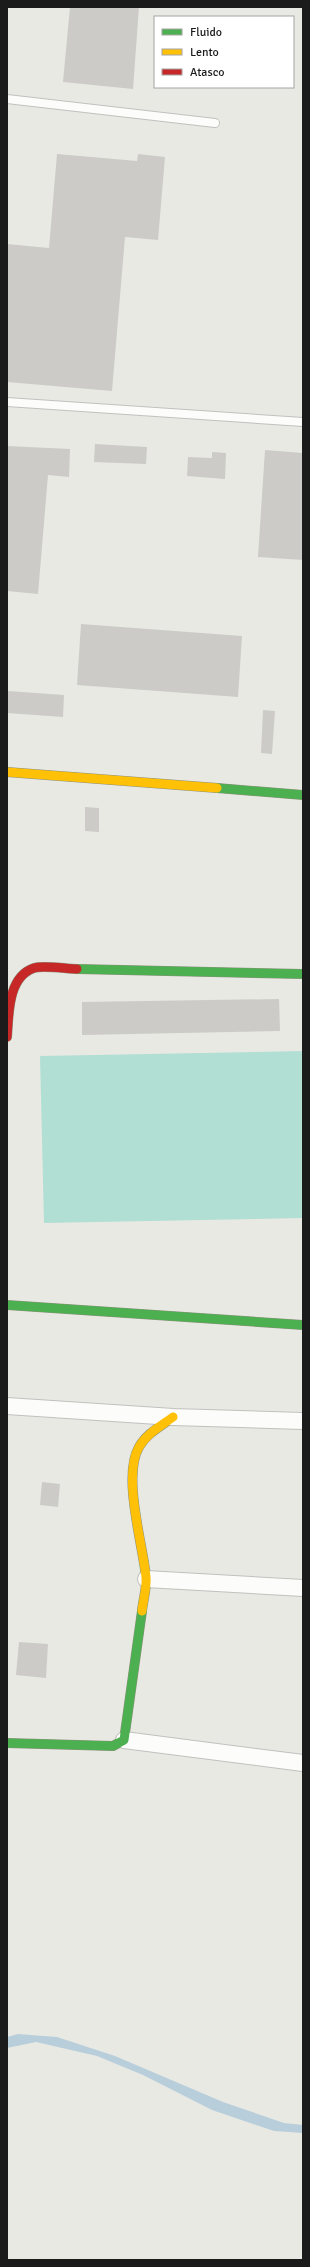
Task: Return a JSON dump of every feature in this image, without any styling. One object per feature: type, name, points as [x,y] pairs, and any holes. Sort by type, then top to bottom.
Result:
[{"type":"street","points":[[7,772],[303,795]]},
{"type":"street","points":[[7,1037],[13,986],[22,974],[34,968],[303,974]]},
{"type":"street","points":[[7,1306],[303,1325]]},
{"type":"street","points":[[7,1406],[173,1417],[303,1421]]},
{"type":"street","points":[[124,1740],[146,1579],[132,1487],[134,1466],[138,1448],[149,1435],[173,1417]]},
{"type":"street","points":[[146,1579],[303,1588]]},
{"type":"street","points":[[7,1743],[113,1746],[124,1740],[303,1763]]},
{"type":"lane","points":[[7,99],[214,124]]},
{"type":"lane","points":[[7,402],[303,422]]},
{"type":"shaded area","points":[[303,1051],[303,1218],[44,1223],[40,1056]]},
{"type":"shaded area","points":[[18,2034],[57,2037],[115,2056],[223,2102],[284,2123],[303,2125],[303,2133],[274,2131],[212,2110],[143,2075],[97,2056],[36,2042],[7,2048],[7,2037]]},
{"type":"building","points":[[70,7],[139,7],[133,89],[63,82]]},
{"type":"building","points":[[57,154],[137,161],[138,154],[165,157],[158,240],[125,237],[112,391],[7,382],[7,244],[49,248]]},
{"type":"building","points":[[95,444],[147,447],[146,464],[94,462]]},
{"type":"building","points":[[7,446],[70,449],[69,477],[48,475],[38,594],[7,591]]},
{"type":"building","points":[[265,450],[303,453],[303,560],[258,557]]},
{"type":"building","points":[[212,452],[226,453],[225,479],[187,476],[188,457],[212,458]]},
{"type":"building","points":[[81,624],[242,636],[238,697],[77,685]]},
{"type":"building","points":[[8,691],[64,695],[63,717],[7,713]]},
{"type":"building","points":[[263,710],[275,711],[272,754],[261,753]]},
{"type":"building","points":[[85,807],[99,808],[99,832],[85,831]]},
{"type":"building","points":[[279,999],[280,1031],[82,1035],[82,1002]]},
{"type":"building","points":[[42,1482],[60,1484],[58,1507],[40,1505]]},
{"type":"building","points":[[19,1642],[48,1644],[46,1678],[16,1675]]},
{"type":"traffic: fast","points":[[217,788],[303,795]]},
{"type":"traffic: fast","points":[[77,969],[303,974]]},
{"type":"traffic: fast","points":[[7,1305],[303,1325]]},
{"type":"traffic: fast","points":[[7,1743],[113,1746],[124,1740],[142,1611]]},
{"type":"traffic: slow","points":[[7,772],[217,788]]},
{"type":"traffic: slow","points":[[142,1611],[146,1577],[133,1492],[132,1475],[134,1460],[142,1442],[154,1430],[173,1417]]},
{"type":"traffic: jam","points":[[7,1037],[11,998],[14,988],[25,973],[38,967],[77,969]]}]
